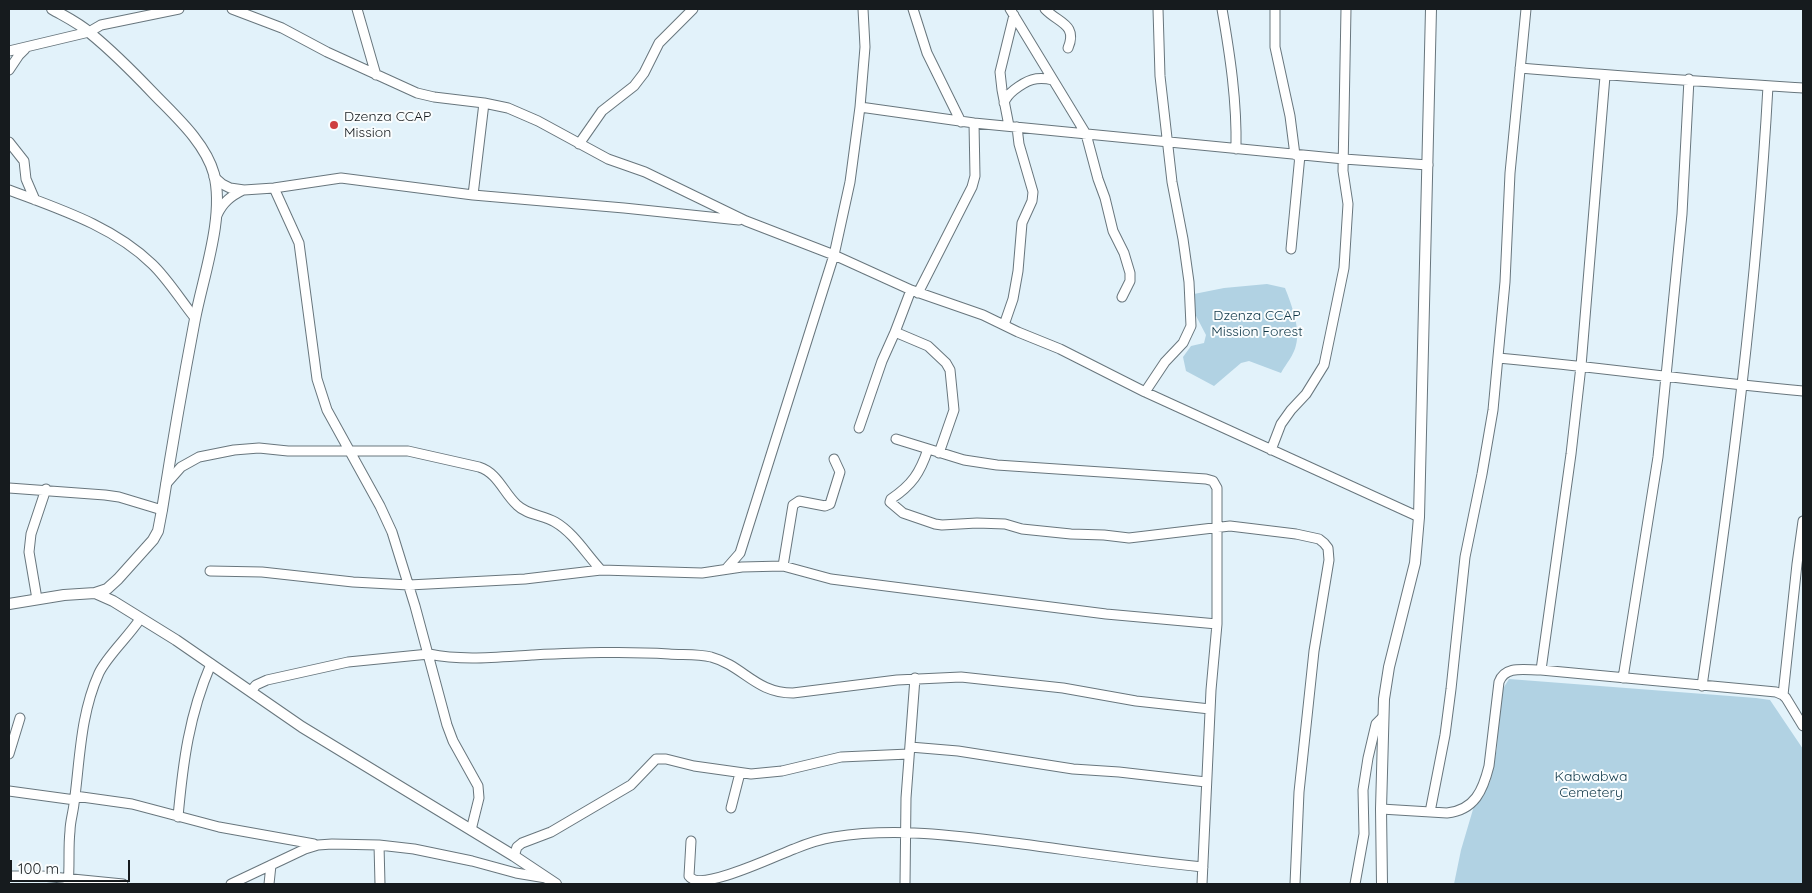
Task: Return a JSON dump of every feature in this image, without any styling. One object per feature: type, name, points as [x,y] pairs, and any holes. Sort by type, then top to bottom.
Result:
[{"type":"street","points":[[9,604],[70,594],[96,593],[107,589],[154,540],[158,531],[162,510],[217,205],[211,165],[196,141],[131,70],[89,32],[52,9]]},
{"type":"street","points":[[9,51],[89,32],[101,25],[179,9]]},
{"type":"street","points":[[234,9],[282,28],[327,52],[425,96],[484,103],[508,108],[538,121],[608,159],[645,172],[746,221],[834,255],[915,292],[983,315],[1085,360],[1146,392],[1419,517]]},
{"type":"street","points":[[357,9],[376,75]]},
{"type":"street","points":[[579,144],[602,111],[634,86],[644,73],[659,43],[693,9]]},
{"type":"street","points":[[726,569],[740,552],[834,255],[850,182],[860,107],[865,47],[863,9]]},
{"type":"street","points":[[913,9],[927,53],[961,122]]},
{"type":"street","points":[[1046,9],[1052,16],[1066,24],[1069,29],[1070,41],[1068,48]]},
{"type":"street","points":[[1146,392],[1165,362],[1184,343],[1191,326],[1183,240],[1172,182],[1160,76],[1158,9]]},
{"type":"street","points":[[1222,9],[1237,117],[1236,148]]},
{"type":"street","points":[[1276,9],[1276,47],[1297,155],[1291,248]]},
{"type":"street","points":[[1271,450],[1281,424],[1315,381],[1327,359],[1346,258],[1348,204],[1342,171],[1344,159],[1343,90],[1346,9]]},
{"type":"street","points":[[1382,884],[1383,718],[1389,667],[1415,563],[1419,517],[1430,9]]},
{"type":"street","points":[[1430,812],[1450,698],[1460,587],[1491,419],[1510,215],[1510,173],[1526,9]]},
{"type":"street","points":[[1012,12],[1086,134],[1113,231],[1124,253],[1130,273],[1130,282],[1122,297]]},
{"type":"street","points":[[1004,325],[1013,299],[1018,271],[1022,222],[1032,201],[1032,192],[1019,144],[1004,103],[1000,72],[1012,12]]},
{"type":"street","points":[[9,70],[19,54],[27,48]]},
{"type":"street","points":[[1520,68],[1605,76],[1689,79],[1803,88]]},
{"type":"street","points":[[1541,670],[1571,454],[1581,366],[1605,76]]},
{"type":"street","points":[[1004,103],[1007,96],[1031,79],[1053,80]]},
{"type":"street","points":[[1623,678],[1658,457],[1682,214],[1689,79]]},
{"type":"street","points":[[1702,686],[1741,386],[1764,158],[1768,86]]},
{"type":"street","points":[[473,195],[484,103]]},
{"type":"street","points":[[860,107],[961,122],[1297,155],[1428,165]]},
{"type":"street","points":[[859,428],[882,361],[895,332],[972,187],[975,176],[974,123]]},
{"type":"street","points":[[9,142],[24,161],[26,179],[35,200]]},
{"type":"street","points":[[214,177],[230,188],[244,190],[274,188],[341,178],[473,195],[746,221]]},
{"type":"street","points":[[274,188],[299,243],[320,390],[327,410],[389,525],[409,585],[447,725],[453,742],[478,786],[479,798],[471,830]]},
{"type":"street","points":[[9,190],[100,227],[130,246],[153,264],[196,318]]},
{"type":"street","points":[[216,218],[224,202],[244,190]]},
{"type":"street","points":[[895,332],[928,346],[946,363],[950,370],[954,410],[940,453]]},
{"type":"street","points":[[1498,358],[1581,366],[1741,386],[1803,391]]},
{"type":"street","points":[[896,439],[964,460],[997,465],[1213,481],[1217,488],[1217,624],[1210,709],[1202,884]]},
{"type":"street","points":[[166,484],[173,475],[190,461],[221,451],[259,448],[288,451],[408,451],[483,468],[495,477],[510,497],[524,511],[553,521],[567,530],[601,570]]},
{"type":"street","points":[[928,449],[917,475],[907,488],[890,499],[890,502],[903,513],[935,524],[1005,524],[1022,529],[1129,538],[1230,526],[1296,534],[1319,539],[1328,548],[1329,560],[1314,651],[1299,792],[1295,884]]},
{"type":"street","points":[[783,566],[793,505],[799,502],[825,506],[830,504],[840,472],[834,459]]},
{"type":"street","points":[[9,488],[46,489],[120,497],[162,510]]},
{"type":"street","points":[[37,599],[29,552],[31,534],[46,489]]},
{"type":"street","points":[[1803,521],[1784,695],[1803,726]]},
{"type":"street","points":[[210,571],[262,572],[352,582],[409,585],[525,579],[601,570],[693,573],[760,566],[783,566],[831,579],[1106,614],[1217,624]]},
{"type":"street","points":[[96,593],[114,601],[211,664],[302,727],[514,856],[551,881]]},
{"type":"street","points":[[68,882],[70,832],[82,728],[99,672],[140,619]]},
{"type":"street","points":[[251,691],[256,685],[267,680],[348,662],[429,654],[478,657],[598,651],[710,656],[730,664],[762,687],[787,693],[915,678],[961,677],[1063,688],[1136,701],[1210,709]]},
{"type":"street","points":[[178,816],[183,768],[194,708],[211,664]]},
{"type":"street","points":[[1381,809],[1457,812],[1468,807],[1483,786],[1490,766],[1494,712],[1501,676],[1508,670],[1541,670],[1776,692],[1784,695]]},
{"type":"street","points":[[905,884],[909,751],[915,678]]},
{"type":"street","points":[[9,754],[20,718]]},
{"type":"street","points":[[1355,884],[1363,841],[1363,790],[1368,758],[1376,724],[1383,718]]},
{"type":"street","points":[[514,856],[517,847],[522,843],[551,832],[631,785],[656,759],[666,758],[679,763],[751,774],[782,771],[840,757],[909,751],[958,751],[1073,769],[1206,782]]},
{"type":"street","points":[[730,808],[740,773]]},
{"type":"street","points":[[9,791],[124,802],[219,827],[318,845],[379,845],[414,849],[472,861],[551,881]]},
{"type":"street","points":[[691,841],[689,876],[691,880],[696,882],[715,880],[742,873],[796,848],[832,837],[861,833],[906,833],[966,837],[1203,866]]},
{"type":"street","points":[[231,884],[318,845]]},
{"type":"street","points":[[379,845],[380,884]]},
{"type":"street","points":[[269,884],[271,865]]},
{"type":"street","points":[[9,876],[42,876],[68,882],[123,884]]},
{"type":"green space","name":"Dzenza CCAP Mission Forest","points":[[1267,284],[1285,288],[1296,324],[1297,339],[1295,349],[1281,373],[1249,361],[1241,363],[1214,386],[1186,371],[1183,357],[1191,346],[1204,343],[1206,335],[1194,312],[1194,294],[1224,288]]},
{"type":"green space","name":"Kabwabwa Cemetery","points":[[1509,679],[1770,700],[1803,749],[1803,884],[1454,884],[1461,850],[1474,806],[1490,782],[1497,748],[1499,695]]},
{"type":"place","name":"Dzenza CCAP Mission","points":[[334,125]]}]
